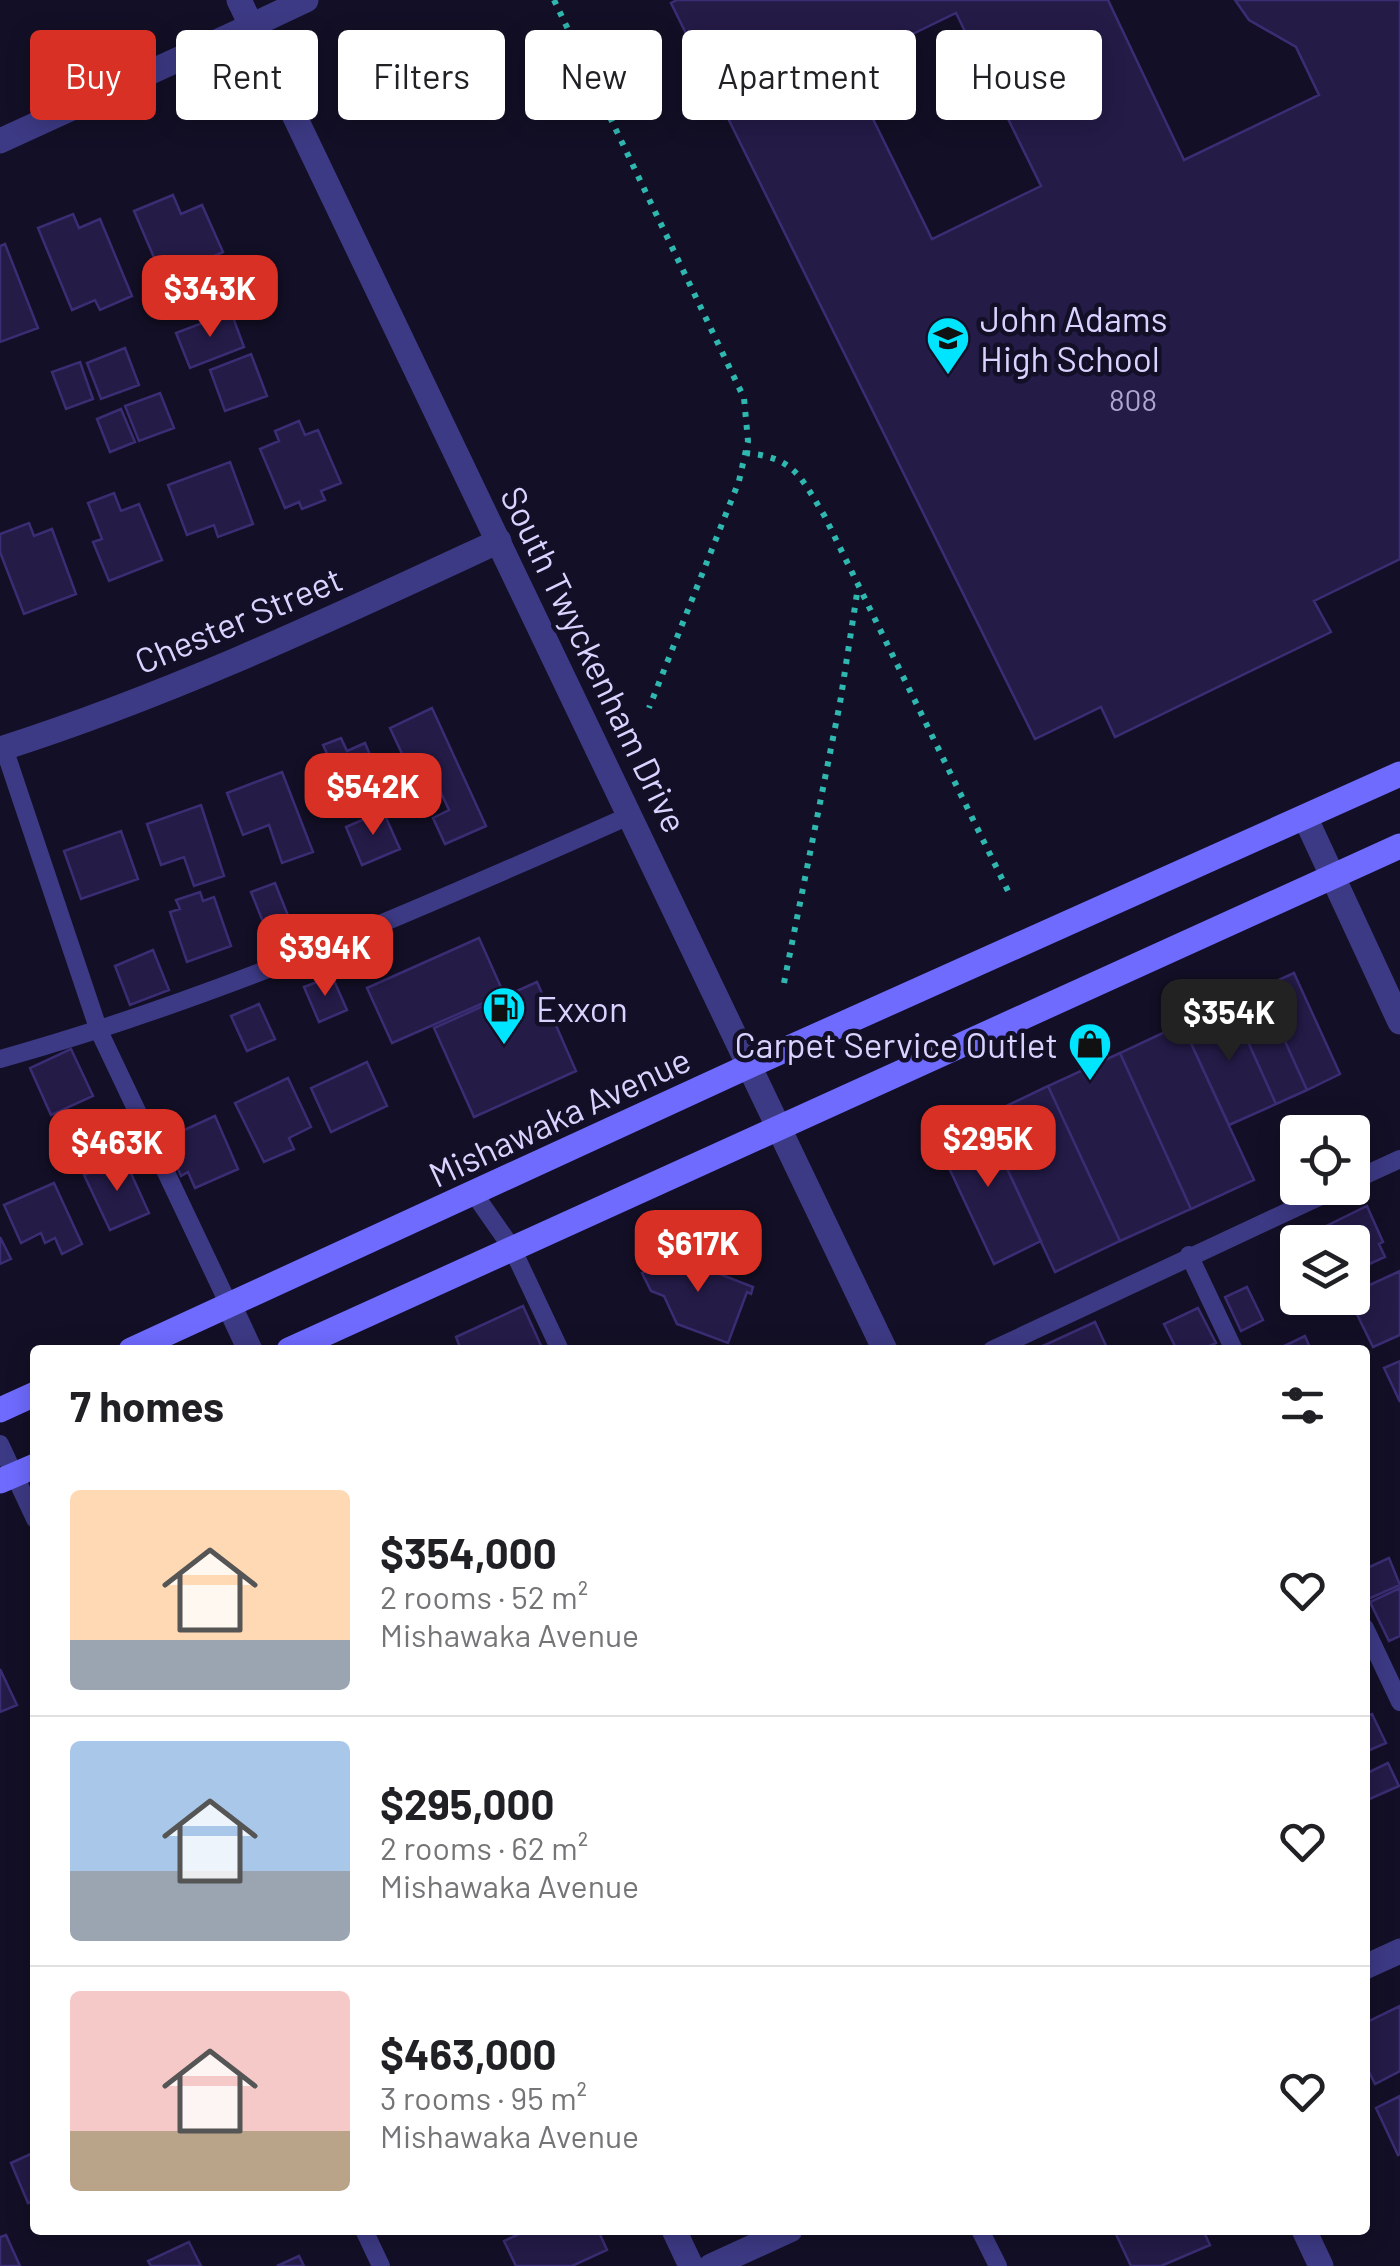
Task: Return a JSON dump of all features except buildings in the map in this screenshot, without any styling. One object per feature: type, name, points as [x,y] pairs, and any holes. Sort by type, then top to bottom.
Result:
[{"type":"main road","name":"Mishawaka Avenue","points":[[142,1345],[751,1065],[1400,774]]},
{"type":"main road","points":[[301,1345],[1400,846]]},
{"type":"main road","points":[[0,1410],[30,1396]]},
{"type":"street","name":"South Twyckenham Drive","points":[[239,0],[883,1345]]},
{"type":"street","points":[[0,140],[306,0]]},
{"type":"street","name":"Chester Street","points":[[2,748],[172,688],[266,649],[498,540]]},
{"type":"street","points":[[1304,818],[1400,1022]]},
{"type":"street","points":[[229,1306],[248,1345]]},
{"type":"street","points":[[1370,1965],[1400,1951]]},
{"type":"street","points":[[676,2235],[690,2266]]},
{"type":"street","points":[[712,2266],[779,2235]]},
{"type":"street","points":[[1306,2235],[1321,2266]]},
{"type":"lane","points":[[2,748],[99,1031],[229,1306]]},
{"type":"lane","points":[[0,1058],[99,1031],[447,898],[631,815]]},
{"type":"lane","points":[[1370,1173],[1400,1159]]},
{"type":"lane","points":[[475,1194],[512,1248],[558,1345]]},
{"type":"lane","points":[[1002,1345],[1300,1205]]},
{"type":"lane","points":[[1189,1255],[1232,1345]]},
{"type":"lane","points":[[0,1444],[30,1507]]},
{"type":"lane","points":[[1370,1639],[1400,1702]]},
{"type":"lane","points":[[366,2235],[381,2266]]},
{"type":"lane","points":[[982,2235],[998,2266]]},
{"type":"path","points":[[554,0],[744,398],[748,442],[739,482],[649,708]]},
{"type":"path","points":[[745,453],[772,456],[799,474],[824,515],[1008,891]]},
{"type":"path","points":[[784,982],[840,704],[859,586]]},
{"type":"place","name":"John Adams High School","points":[[948,376]]},
{"type":"place","name":"Exxon","points":[[504,1046]]},
{"type":"place","name":"Carpet Service Outlet","points":[[1090,1082]]}]
